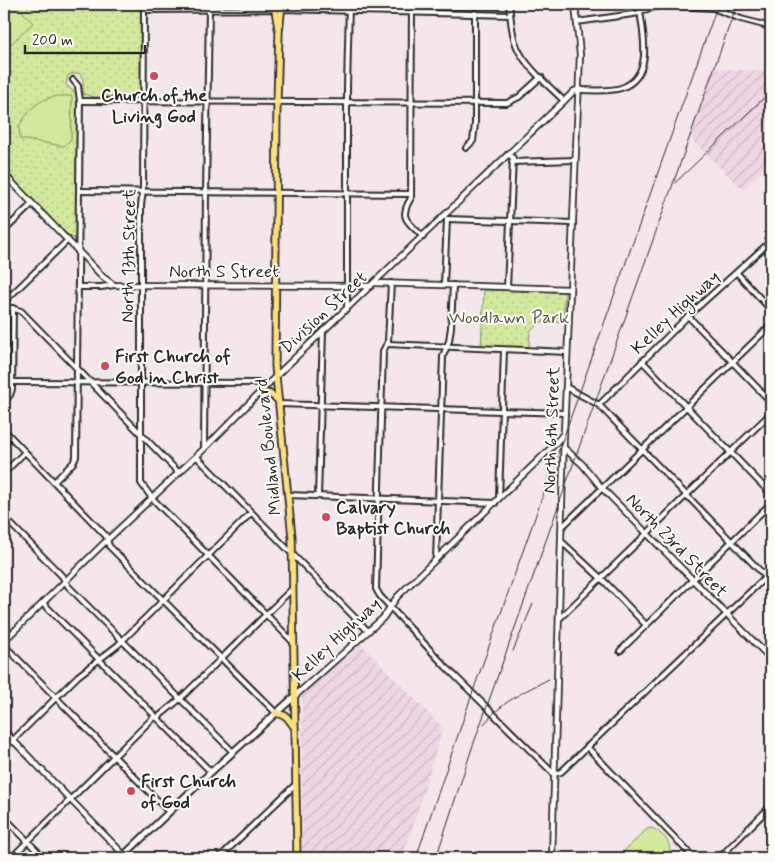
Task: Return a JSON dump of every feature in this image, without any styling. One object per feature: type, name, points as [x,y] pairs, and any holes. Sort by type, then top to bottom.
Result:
[{"type":"main road","name":"Midland Boulevard","points":[[274,6],[279,32]]},
{"type":"main road","name":"Midland Boulevard","points":[[282,6],[279,32],[277,102],[276,376],[292,555],[296,695],[297,858]]},
{"type":"main road","points":[[260,392],[272,395],[278,402]]},
{"type":"main road","name":"Kelley Highway","points":[[124,857],[232,752],[296,695]]},
{"type":"main road","points":[[276,713],[286,716],[296,729]]},
{"type":"street","name":"North 13th Street","points":[[142,4],[144,10],[140,383],[141,483],[152,498],[294,642]]},
{"type":"street","points":[[347,308],[349,4]]},
{"type":"street","points":[[412,4],[411,194],[404,214],[422,237]]},
{"type":"street","points":[[509,4],[517,47],[540,77],[564,101]]},
{"type":"street","name":"North 6th Street","points":[[552,858],[564,434],[580,46],[575,4]]},
{"type":"street","points":[[578,90],[622,88],[633,81],[640,72],[644,55],[639,4]]},
{"type":"street","points":[[577,22],[640,12],[664,4],[713,8],[771,27]]},
{"type":"street","points":[[723,11],[726,4]]},
{"type":"street","points":[[144,10],[282,6],[349,11],[510,15]]},
{"type":"street","points":[[204,450],[209,9]]},
{"type":"street","points":[[466,148],[473,140],[474,134],[476,103],[475,13]]},
{"type":"street","points":[[80,101],[507,102],[517,99],[540,77]]},
{"type":"street","points":[[54,482],[73,463],[76,457],[80,101],[78,86],[74,80]]},
{"type":"street","name":"Division Street","points":[[4,641],[204,450],[276,376],[422,237],[445,218],[574,91],[578,90]]},
{"type":"street","points":[[507,287],[512,162],[512,158],[508,154]]},
{"type":"street","points":[[512,162],[575,160]]},
{"type":"street","points":[[4,174],[108,282],[114,284]]},
{"type":"street","points":[[79,191],[411,194]]},
{"type":"street","points":[[4,231],[32,204]]},
{"type":"street","points":[[444,285],[445,218],[573,223]]},
{"type":"street","points":[[4,302],[68,240]]},
{"type":"street","name":"Kelley Highway","points":[[597,404],[688,316],[771,242]]},
{"type":"street","points":[[737,273],[771,310]]},
{"type":"street","points":[[391,283],[388,344],[383,351],[375,587],[377,593],[446,667],[554,774],[561,772],[771,572]]},
{"type":"street","name":"North S Street","points":[[78,287],[101,287],[114,284],[346,286],[391,283],[570,289]]},
{"type":"street","points":[[436,559],[443,356],[451,327],[453,285]]},
{"type":"street","points":[[4,306],[21,311],[179,473]]},
{"type":"street","points":[[4,402],[12,392],[13,308]]},
{"type":"street","points":[[688,316],[771,402]]},
{"type":"street","points":[[562,527],[771,325]]},
{"type":"street","points":[[318,496],[323,331]]},
{"type":"street","points":[[388,344],[567,352]]},
{"type":"street","points":[[499,498],[504,350]]},
{"type":"street","points":[[642,361],[771,494]]},
{"type":"street","points":[[12,382],[260,383],[267,386]]},
{"type":"street","points":[[566,387],[597,404],[766,577]]},
{"type":"street","points":[[278,402],[565,413]]},
{"type":"street","points":[[559,619],[771,413]]},
{"type":"street","points":[[4,430],[106,536],[109,546],[276,713]]},
{"type":"street","name":"Kelley Highway","points":[[296,695],[368,632],[391,608],[397,597],[554,446],[564,434]]},
{"type":"street","name":"North 23rd Street","points":[[564,448],[582,464],[602,488],[771,659]]},
{"type":"street","points":[[4,473],[25,452]]},
{"type":"street","points":[[196,457],[368,632]]},
{"type":"street","points":[[288,495],[495,503]]},
{"type":"street","points":[[620,651],[771,503]]},
{"type":"street","points":[[4,749],[84,670],[122,641],[251,513]]},
{"type":"street","points":[[4,517],[122,641],[232,752]]},
{"type":"street","points":[[562,542],[601,578],[646,625]]},
{"type":"street","points":[[11,858],[156,717],[180,700],[293,588]]},
{"type":"street","points":[[43,603],[211,772]]},
{"type":"street","points":[[4,645],[169,812]]},
{"type":"street","points":[[4,731],[71,799],[124,857]]},
{"type":"street","points":[[587,747],[694,858]]},
{"type":"street","points":[[219,858],[296,785]]},
{"type":"street","points":[[718,858],[771,806]]},
{"type":"street","points":[[4,817],[44,858]]},
{"type":"shaded area","points":[[712,69],[771,71],[771,162],[743,190],[689,137]]},
{"type":"shaded area","points":[[359,642],[443,728],[403,858],[302,858],[302,695]]},
{"type":"green space","points":[[4,4],[136,4],[141,13],[140,97],[94,97],[83,94],[83,79],[79,73],[68,75],[66,85],[77,94],[75,239],[48,217],[4,168]]},
{"type":"green space","points":[[4,4],[15,4],[33,23],[4,50]]},
{"type":"green space","points":[[72,96],[71,139],[64,146],[20,139],[19,126],[31,109],[45,99]]},
{"type":"green space","name":"Woodlawn Park","points":[[484,290],[565,292],[563,322],[543,321],[530,331],[529,347],[481,347]]},
{"type":"green space","points":[[652,828],[668,841],[670,850],[665,858],[617,858],[647,829]]},
{"type":"railway","points":[[416,858],[472,694],[718,4]]},
{"type":"railway","points":[[436,858],[471,751],[737,4]]},
{"type":"railway","points":[[675,183],[771,91]]},
{"type":"railway","points":[[513,651],[533,604]]},
{"type":"railway","points":[[484,724],[506,703],[549,679]]},
{"type":"place","name":"Church of the Living God","points":[[154,76]]},
{"type":"place","name":"First Church of God in Christ","points":[[105,366]]},
{"type":"place","name":"Calvary Baptist Church","points":[[326,517]]},
{"type":"place","name":"First Church of God","points":[[131,791]]}]
